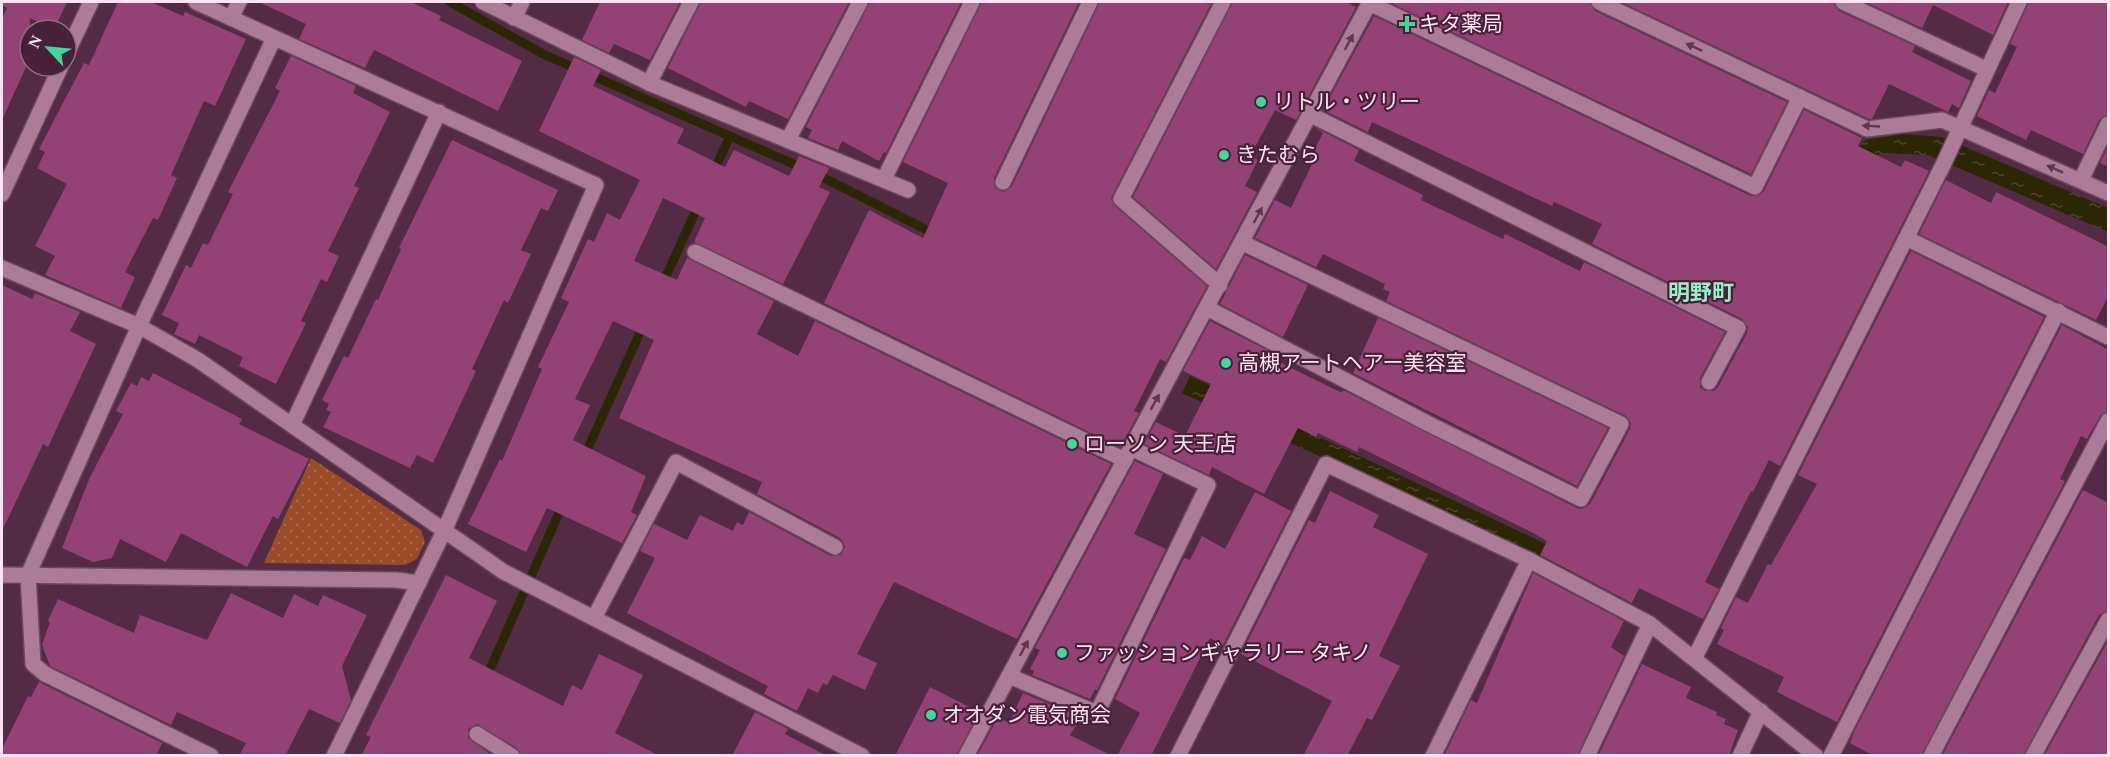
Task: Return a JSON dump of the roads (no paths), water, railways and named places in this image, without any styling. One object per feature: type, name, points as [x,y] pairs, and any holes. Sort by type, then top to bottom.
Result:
[{"type":"street","points":[[78,30],[91,2]]},
{"type":"street","points":[[196,2],[596,185],[445,529],[334,756]]},
{"type":"street","points":[[231,18],[239,2]]},
{"type":"street","points":[[483,2],[649,83],[908,190]]},
{"type":"street","points":[[514,18],[522,2]]},
{"type":"street","points":[[649,83],[690,2]]},
{"type":"street","points":[[788,140],[860,2]]},
{"type":"street","points":[[884,179],[972,2]]},
{"type":"street","points":[[1004,182],[1090,2]]},
{"type":"street","points":[[1220,285],[1121,199],[1222,2]]},
{"type":"street","points":[[966,756],[1243,243],[1370,2],[1755,187],[1800,97]]},
{"type":"street","points":[[1599,2],[1867,129],[1942,120],[1958,133],[2109,193]]},
{"type":"street","points":[[1843,2],[1863,6],[1986,69]]},
{"type":"street","points":[[1694,659],[1958,133],[2019,2]]},
{"type":"street","points":[[211,756],[45,674],[33,664],[28,575],[139,326],[274,38]]},
{"type":"street","points":[[2,194],[55,78]]},
{"type":"street","points":[[292,425],[439,112]]},
{"type":"street","points":[[1311,115],[1738,328],[1709,382]]},
{"type":"street","points":[[2081,180],[2109,124]]},
{"type":"street","points":[[1906,238],[2109,337]]},
{"type":"street","points":[[1207,308],[1427,423],[1581,499],[1621,423],[1243,243]]},
{"type":"street","points":[[695,252],[1128,454],[1208,485],[1097,714],[1009,676]]},
{"type":"street","points":[[2,268],[139,326],[198,360],[504,572],[862,756]]},
{"type":"street","points":[[1832,756],[2058,311]]},
{"type":"street","points":[[1931,756],[2109,421]]},
{"type":"street","points":[[594,618],[676,462],[835,547]]},
{"type":"street","points":[[1178,756],[1326,464],[1529,560],[1650,624],[1816,756]]},
{"type":"street","points":[[1433,756],[1529,560]]},
{"type":"street","points":[[2,575],[217,580],[396,580],[419,583]]},
{"type":"street","points":[[2033,756],[2109,620]]},
{"type":"street","points":[[1587,756],[1650,624]]},
{"type":"street","points":[[1740,756],[1761,711]]},
{"type":"street","points":[[477,734],[512,756]]},
{"type":"water","points":[[1904,134],[1942,137],[2108,208],[2108,232],[1928,155],[1883,153],[1867,158],[1609,589],[1182,393],[1190,376],[1616,577],[1853,153],[1866,140]]},
{"type":"waterway","points":[[450,2],[543,54],[814,173],[937,235]]},
{"type":"waterway","points":[[712,175],[730,136]]},
{"type":"waterway","points":[[661,287],[699,204]]},
{"type":"waterway","points":[[583,459],[644,324]]},
{"type":"waterway","points":[[486,678],[563,504]]},
{"type":"place","name":"キタ薬局","points":[[1407,24]]},
{"type":"place","name":"リトル・ツリー","points":[[1261,102]]},
{"type":"place","name":"きたむら","points":[[1224,155]]},
{"type":"place","name":"高槻アートヘアー美容室","points":[[1226,363]]},
{"type":"place","name":"ローソン 天王店","points":[[1072,444]]},
{"type":"place","name":"ファッションギャラリー タキノ","points":[[1062,653]]},
{"type":"place","name":"オオダン電気商会","points":[[931,715]]},
{"type":"district","name":"明野町","points":[[1701,292]]}]
